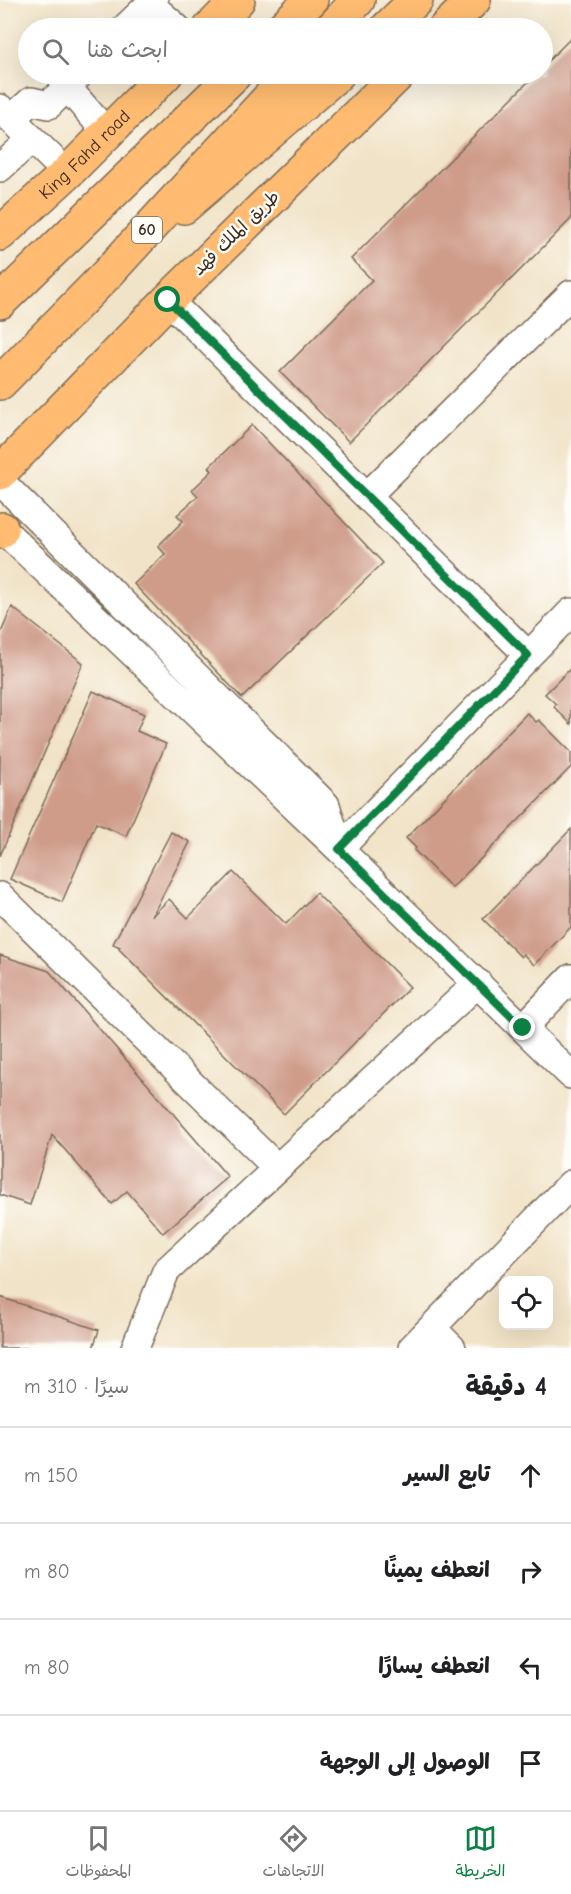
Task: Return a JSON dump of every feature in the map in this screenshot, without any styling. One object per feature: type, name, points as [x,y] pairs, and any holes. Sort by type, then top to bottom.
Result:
[{"type":"main road","points":[[220,18],[238,0]]},
{"type":"main road","points":[[292,18],[311,0]]},
{"type":"main road","points":[[341,18],[358,0]]},
{"type":"main road","points":[[397,18],[416,0]]},
{"type":"main road","points":[[455,18],[474,0]]},
{"type":"main road","name":"King Fahd road","points":[[0,234],[67,173],[155,84]]},
{"type":"main road","points":[[0,302],[225,84]]},
{"type":"main road","name":"60","points":[[0,383],[108,273],[282,84]]},
{"type":"main road","points":[[108,273],[327,84]]},
{"type":"main road","name":"طريق الملك فهد","points":[[0,473],[168,300],[389,84]]},
{"type":"main road","name":"King Fahd road","points":[[0,252],[67,173]]},
{"type":"street","points":[[135,18],[152,2],[167,18]]},
{"type":"street","points":[[67,173],[6,114],[31,101],[50,105],[70,84]]},
{"type":"street","points":[[76,84],[107,133]]},
{"type":"street","points":[[0,168],[32,139]]},
{"type":"street","points":[[367,496],[571,294]]},
{"type":"street","points":[[168,300],[528,655]]},
{"type":"street","points":[[0,481],[326,805],[339,849]]},
{"type":"street","points":[[24,504],[1,529],[339,849],[571,1075]]},
{"type":"street","points":[[339,849],[571,612]]},
{"type":"street","points":[[0,896],[277,1168]]},
{"type":"street","points":[[523,1028],[571,978]]},
{"type":"street","points":[[136,1347],[166,1271],[477,983]]},
{"type":"street","points":[[412,1348],[571,1184]]},
{"type":"street","points":[[432,1328],[452,1348]]},
{"type":"building","points":[[571,38],[571,219],[349,442],[280,372],[372,280],[351,259],[526,84],[553,84],[553,56]]},
{"type":"building","points":[[252,425],[383,563],[242,698],[134,584],[165,554],[158,546],[183,521],[177,515],[198,496],[192,490],[212,471],[209,467]]},
{"type":"building","points":[[12,607],[83,663],[0,856],[0,635]]},
{"type":"building","points":[[571,668],[571,724],[545,694]]},
{"type":"building","points":[[93,691],[144,714],[137,731],[166,744],[126,836],[96,823],[62,902],[10,879]]},
{"type":"building","points":[[527,713],[536,722],[539,720],[571,752],[571,767],[452,888],[414,850],[416,848],[406,838]]},
{"type":"building","points":[[571,829],[571,927],[534,965],[523,954],[521,957],[483,919]]},
{"type":"building","points":[[171,832],[190,842],[152,916],[169,899],[188,918],[233,872],[286,924],[316,893],[410,987],[284,1114],[119,949],[120,947],[113,944]]},
{"type":"building","points":[[0,955],[49,971],[228,1177],[163,1233],[127,1191],[112,1204],[52,1135],[30,1205],[0,1195]]},
{"type":"building","points":[[0,1297],[99,1330],[93,1348],[0,1348]]},
{"type":"route","points":[[168,300],[528,655],[339,849],[523,1028]]}]
